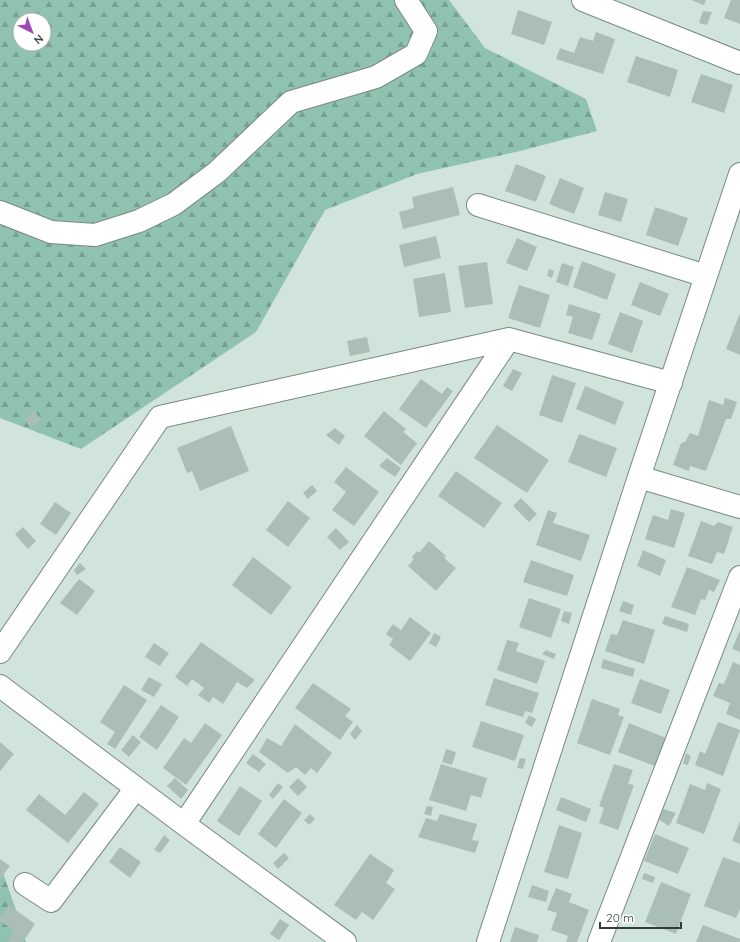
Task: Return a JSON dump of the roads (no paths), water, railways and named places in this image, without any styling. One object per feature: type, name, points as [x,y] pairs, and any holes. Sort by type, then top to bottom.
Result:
[{"type":"street","points":[[0,212],[51,232],[96,235],[139,221],[174,204],[217,172],[292,102],[376,78],[416,54],[426,31],[406,0]]},
{"type":"street","points":[[583,0],[740,63]]},
{"type":"street","points":[[488,942],[639,477],[740,174]]},
{"type":"street","points":[[478,205],[706,276]]},
{"type":"street","points":[[0,652],[160,417],[509,339],[671,383]]},
{"type":"street","points":[[184,824],[509,339]]},
{"type":"street","points":[[639,477],[740,507]]},
{"type":"street","points":[[599,942],[740,577]]},
{"type":"street","points":[[0,686],[341,941]]},
{"type":"street","points":[[25,884],[51,901],[136,788]]}]
